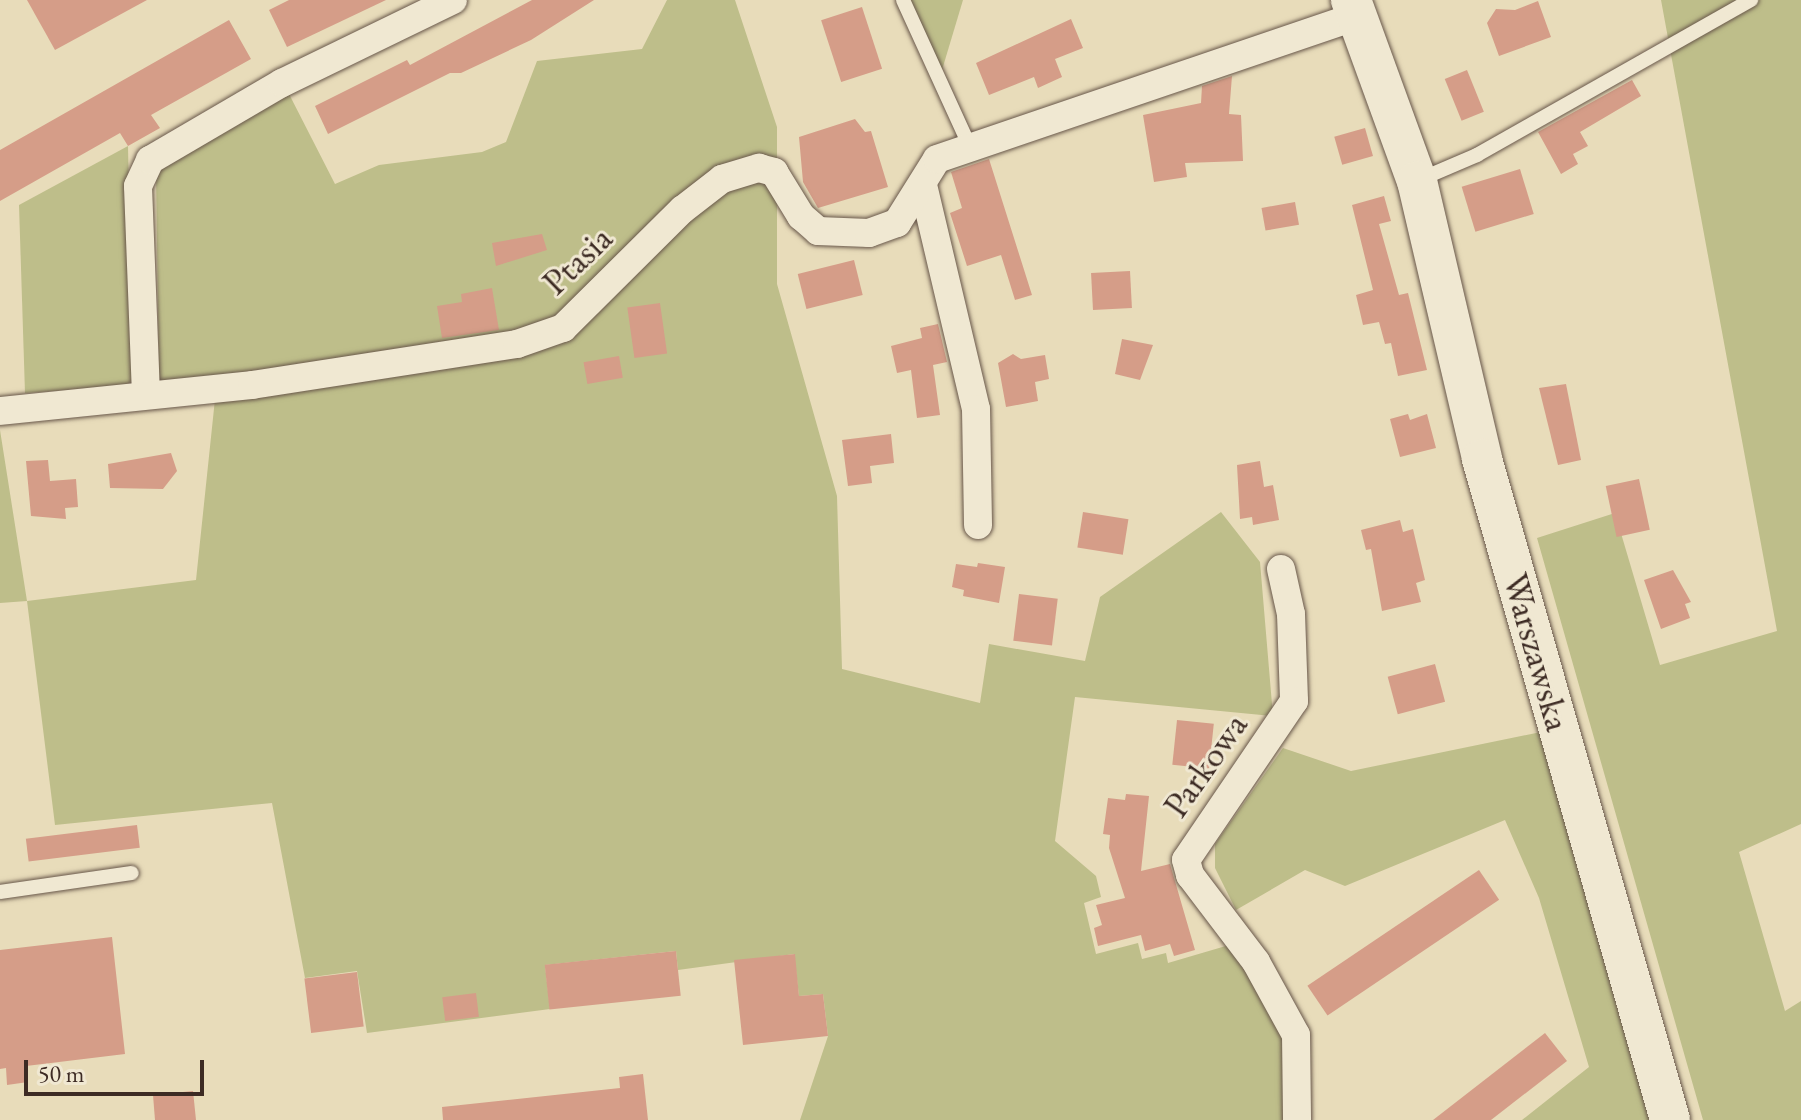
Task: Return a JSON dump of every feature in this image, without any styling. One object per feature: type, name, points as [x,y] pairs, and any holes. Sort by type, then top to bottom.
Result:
[{"type":"street","points":[[146,395],[138,186],[150,160],[282,83],[453,0]]},
{"type":"street","name":"Ptasia","points":[[0,411],[252,385],[517,344],[563,328],[682,210],[722,179],[759,168],[774,172],[801,216],[818,231],[841,235],[897,223],[937,159],[1354,8]]},
{"type":"street","name":"Warszawska","points":[[1354,8],[1417,181],[1482,459],[1670,1120]]},
{"type":"street","points":[[923,185],[976,409],[978,525]]},
{"type":"street","name":"Parkowa","points":[[1281,569],[1291,614],[1294,701],[1186,860],[1190,875],[1256,962],[1296,1035],[1297,1120]]},
{"type":"lane","points":[[903,0],[969,145]]},
{"type":"lane","points":[[1417,181],[1477,155],[1751,0]]},
{"type":"lane","points":[[0,892],[132,873]]},
{"type":"green space","points":[[667,0],[735,0],[777,127],[777,284],[837,496],[842,669],[980,703],[989,644],[1085,661],[1100,597],[1221,512],[1260,562],[1273,716],[1075,697],[1055,841],[1096,876],[1101,897],[1084,903],[1096,954],[1138,943],[1142,959],[1166,953],[1168,963],[1236,943],[1296,1035],[1297,1120],[800,1120],[828,1036],[823,994],[799,996],[794,954],[678,970],[676,951],[545,965],[550,1009],[367,1033],[357,971],[305,978],[272,803],[55,825],[27,601],[196,580],[217,380],[159,383],[156,172],[288,92],[335,184],[379,165],[482,152],[506,142],[537,61],[642,49]]},
{"type":"green space","points":[[903,0],[963,0],[939,80]]},
{"type":"green space","points":[[1661,0],[1801,0],[1801,824],[1739,852],[1785,1011],[1801,1001],[1801,1120],[1703,1120],[1537,538],[1615,513],[1660,665],[1777,631]]},
{"type":"green space","points":[[128,146],[133,378],[127,386],[25,393],[19,205]]},
{"type":"green space","points":[[0,430],[27,601],[0,603]]},
{"type":"green space","points":[[1541,732],[1655,1120],[1522,1120],[1589,1067],[1539,898],[1505,820],[1345,886],[1305,870],[1236,910],[1215,868],[1215,844],[1283,748],[1351,771]]},
{"type":"building","points":[[27,0],[147,0],[55,50]]},
{"type":"building","points":[[289,0],[386,0],[287,47],[269,10]]},
{"type":"building","points":[[532,0],[594,0],[531,40],[461,73],[450,73],[328,134],[315,106],[407,60],[410,65]]},
{"type":"building","points":[[1538,1],[1551,37],[1499,56],[1487,23],[1496,9],[1515,10]]},
{"type":"building","points":[[862,7],[882,69],[841,82],[821,20]]},
{"type":"building","points":[[1071,19],[1083,48],[1055,59],[1062,77],[1038,88],[1034,77],[989,95],[976,63]]},
{"type":"building","points":[[229,20],[251,59],[151,115],[160,128],[128,146],[120,133],[0,201],[0,150]]},
{"type":"building","points":[[1467,70],[1484,112],[1462,121],[1445,79]]},
{"type":"building","points":[[1232,76],[1229,114],[1241,115],[1243,161],[1185,163],[1187,177],[1154,182],[1143,115],[1201,103],[1202,86]]},
{"type":"building","points":[[1632,80],[1641,96],[1580,132],[1588,146],[1573,154],[1578,164],[1561,174],[1538,132]]},
{"type":"building","points":[[855,119],[865,132],[871,131],[888,187],[818,208],[803,182],[799,137]]},
{"type":"building","points":[[1365,128],[1373,156],[1342,165],[1334,137]]},
{"type":"building","points":[[989,159],[1032,295],[1015,300],[1001,255],[967,266],[950,213],[962,208],[951,172]]},
{"type":"building","points":[[1520,169],[1534,214],[1475,232],[1462,187]]},
{"type":"building","points":[[1384,196],[1391,221],[1379,224],[1399,295],[1408,293],[1427,370],[1398,376],[1391,343],[1385,344],[1379,322],[1363,325],[1356,295],[1373,290],[1352,205]]},
{"type":"building","points":[[1295,202],[1299,225],[1266,231],[1262,208]]},
{"type":"building","points":[[542,234],[547,250],[496,266],[492,243]]},
{"type":"building","points":[[854,260],[863,295],[806,309],[798,274]]},
{"type":"building","points":[[1130,271],[1132,308],[1093,310],[1091,273]]},
{"type":"building","points":[[492,288],[499,330],[442,338],[437,306],[462,302],[461,294]]},
{"type":"building","points":[[660,303],[667,354],[634,358],[627,308]]},
{"type":"building","points":[[938,324],[947,362],[933,365],[940,415],[917,418],[911,370],[897,373],[891,346],[922,338],[920,328]]},
{"type":"building","points":[[1122,339],[1153,345],[1140,380],[1115,374]]},
{"type":"building","points":[[1013,354],[1021,359],[1045,355],[1049,379],[1035,382],[1038,401],[1006,407],[998,363]]},
{"type":"building","points":[[619,356],[623,378],[587,384],[584,362]]},
{"type":"building","points":[[1566,384],[1581,460],[1558,465],[1539,388]]},
{"type":"building","points":[[1408,414],[1410,420],[1427,414],[1436,448],[1400,457],[1390,419]]},
{"type":"building","points":[[891,434],[894,463],[870,466],[872,483],[848,486],[842,440]]},
{"type":"building","points":[[171,453],[177,471],[163,489],[110,488],[108,464]]},
{"type":"building","points":[[48,460],[50,481],[76,479],[78,507],[65,508],[66,519],[31,516],[26,461]]},
{"type":"building","points":[[1260,461],[1264,487],[1273,485],[1279,520],[1253,525],[1252,517],[1240,519],[1237,465]]},
{"type":"building","points":[[1639,479],[1650,530],[1617,537],[1606,486]]},
{"type":"building","points":[[1083,512],[1128,519],[1123,555],[1077,548]]},
{"type":"building","points":[[1400,520],[1403,532],[1413,529],[1425,580],[1416,583],[1421,602],[1382,611],[1371,549],[1366,550],[1361,530]]},
{"type":"building","points":[[978,563],[1005,567],[999,603],[963,596],[964,590],[952,587],[956,564],[977,567]]},
{"type":"building","points":[[1673,570],[1691,602],[1685,604],[1690,618],[1661,629],[1644,580]]},
{"type":"building","points":[[1019,594],[1058,599],[1052,645],[1013,641]]},
{"type":"building","points":[[1435,664],[1445,702],[1398,714],[1388,677]]},
{"type":"building","points":[[1177,720],[1214,724],[1209,769],[1172,765]]},
{"type":"building","points":[[1126,794],[1149,796],[1141,871],[1170,864],[1195,950],[1174,956],[1170,944],[1145,951],[1141,935],[1098,946],[1094,928],[1102,925],[1096,905],[1125,898],[1109,848],[1110,835],[1103,834],[1108,798],[1125,800]]},
{"type":"building","points":[[137,825],[140,848],[29,861],[26,839]]},
{"type":"building","points":[[1479,870],[1499,900],[1328,1016],[1307,986]]},
{"type":"building","points":[[112,937],[125,1054],[26,1066],[28,1082],[7,1085],[6,1068],[0,1069],[0,950]]},
{"type":"building","points":[[676,951],[681,996],[549,1010],[545,965]]},
{"type":"building","points":[[795,954],[799,996],[823,994],[828,1036],[743,1045],[734,960]]},
{"type":"building","points":[[357,972],[364,1027],[311,1033],[304,978]]},
{"type":"building","points":[[476,993],[479,1017],[445,1021],[442,997]]},
{"type":"building","points":[[1545,1033],[1567,1061],[1491,1120],[1433,1120]]},
{"type":"building","points":[[643,1074],[648,1120],[443,1120],[442,1107],[620,1088],[619,1077]]},
{"type":"building","points":[[193,1091],[196,1120],[155,1120],[153,1095]]}]
